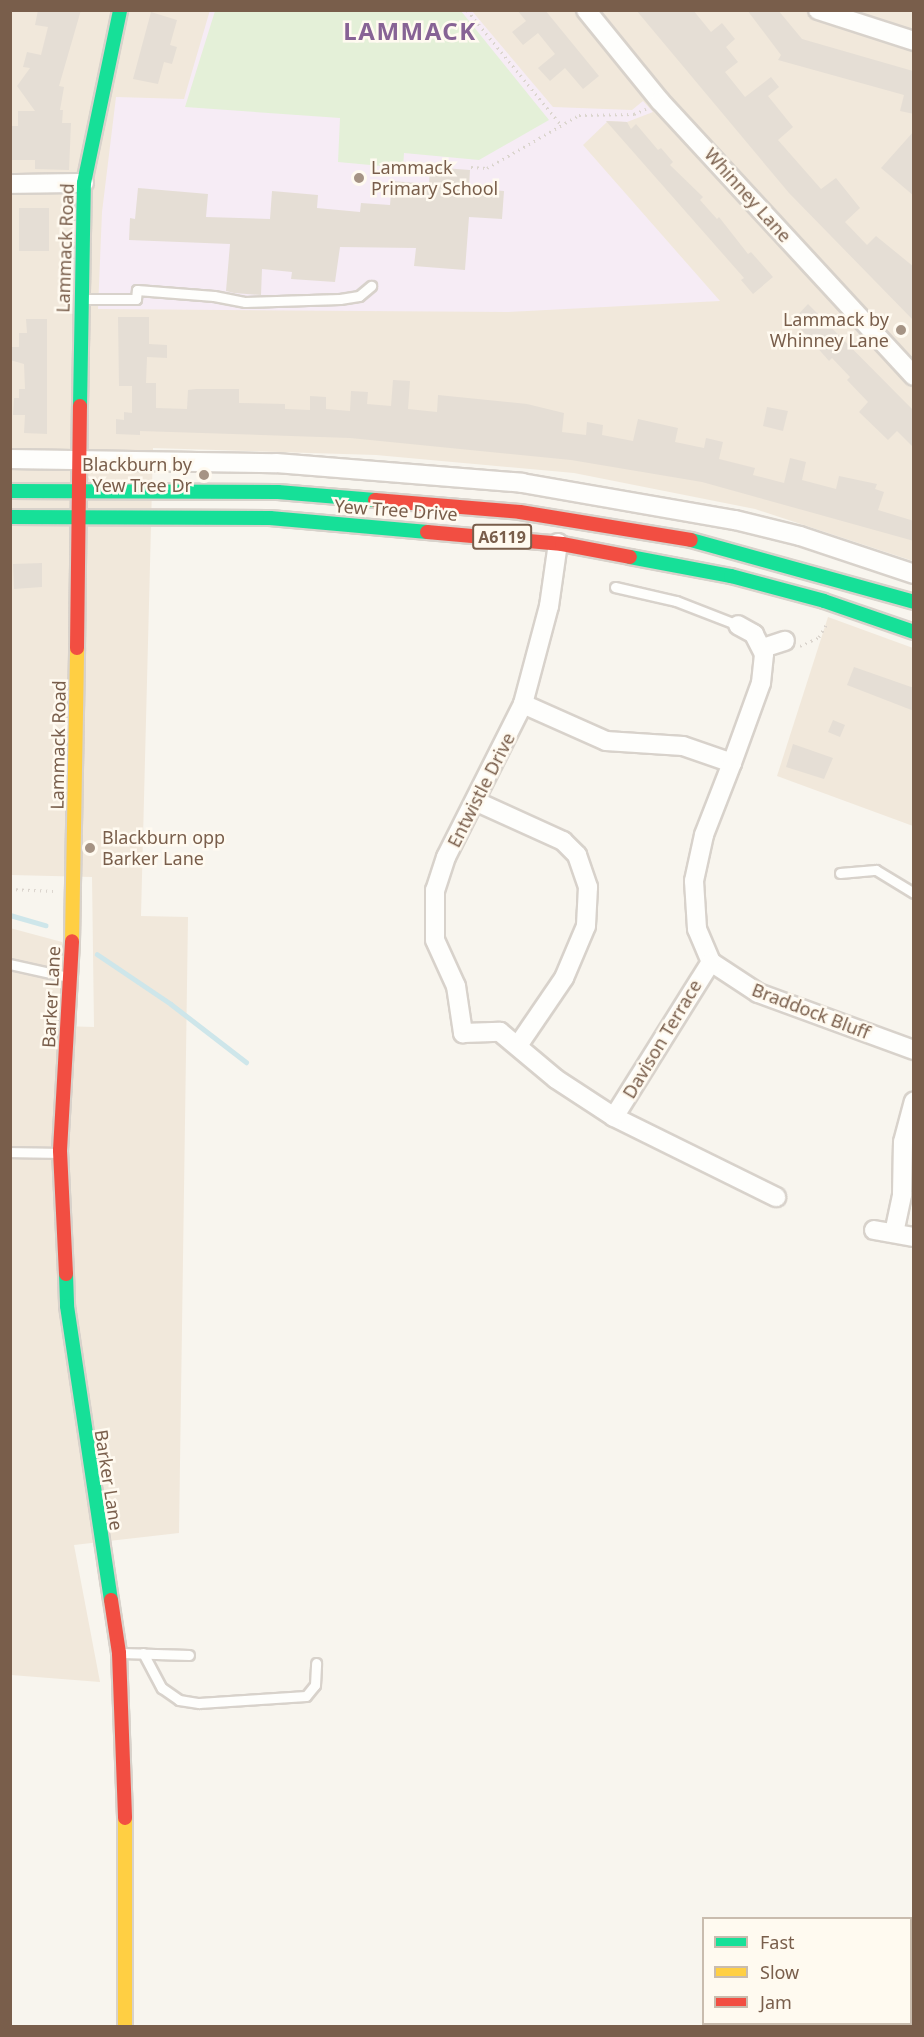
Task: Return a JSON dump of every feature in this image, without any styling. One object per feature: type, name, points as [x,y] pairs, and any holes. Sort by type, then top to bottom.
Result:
[{"type":"main road","name":"Lammack Road","points":[[72,938],[81,491],[81,300],[84,183],[120,10]]},
{"type":"main road","name":"A6119","points":[[10,491],[81,491]]},
{"type":"main road","name":"Yew Tree Drive","points":[[81,491],[290,493],[401,500],[630,527],[734,549],[914,602]]},
{"type":"main road","name":"A6119","points":[[10,517],[80,516]]},
{"type":"main road","name":"Yew Tree Drive","points":[[80,516],[270,518],[558,543],[731,576],[824,601],[914,632]]},
{"type":"main road","points":[[558,543],[561,518]]},
{"type":"main road","name":"Barker Lane","points":[[72,938],[61,1154],[67,1306],[119,1653],[126,1851],[125,2026]]},
{"type":"street","name":"Whinney Lane","points":[[586,10],[660,101],[914,376]]},
{"type":"street","points":[[818,10],[914,41]]},
{"type":"street","points":[[10,184],[84,183]]},
{"type":"street","points":[[10,459],[80,458],[276,463],[522,483],[629,499],[735,520],[800,536],[914,574]]},
{"type":"street","name":"Entwistle Drive","points":[[519,1044],[500,1032],[463,1033],[456,986],[435,940],[432,907],[439,873],[523,704],[549,606],[558,543]]},
{"type":"street","points":[[711,962],[697,929],[694,881],[704,835],[761,683],[763,648],[754,634],[738,625]]},
{"type":"street","points":[[763,648],[785,641]]},
{"type":"street","points":[[523,704],[606,741],[683,746],[732,763]]},
{"type":"street","points":[[474,801],[563,841],[577,855],[588,887],[586,926],[564,978],[519,1044],[543,1070],[614,1117],[776,1197]]},
{"type":"street","name":"Braddock Bluff","points":[[711,962],[758,993],[914,1050]]},
{"type":"street","name":"Davison Terrace","points":[[614,1117],[711,962]]},
{"type":"street","points":[[894,1233],[902,1194],[903,1142],[914,1101]]},
{"type":"street","points":[[874,1230],[914,1237]]},
{"type":"lane","points":[[81,300],[136,299],[137,290],[214,296],[245,302],[340,299],[359,296],[371,286]]},
{"type":"lane","points":[[615,586],[676,601],[738,625]]},
{"type":"lane","points":[[840,873],[876,870],[914,893]]},
{"type":"lane","points":[[10,964],[70,977]]},
{"type":"lane","points":[[10,1152],[61,1154]]},
{"type":"lane","points":[[119,1653],[189,1654]]},
{"type":"lane","points":[[143,1653],[162,1688],[179,1700],[199,1703],[306,1696],[315,1685],[316,1663]]},
{"type":"path","points":[[467,10],[561,125]]},
{"type":"path","points":[[471,166],[487,168],[579,115],[634,114],[660,101]]},
{"type":"path","points":[[818,620],[837,627]]},
{"type":"path","points":[[785,641],[797,647],[807,644],[821,635],[827,624]]},
{"type":"path","points":[[10,890],[73,892]]},
{"type":"shaded area","name":"Lammack Primary School","points":[[210,10],[472,11],[553,107],[632,110],[643,101],[653,112],[627,122],[608,121],[583,145],[720,301],[508,312],[98,309],[102,212],[116,97],[184,99]]},
{"type":"shaded area","points":[[11,11],[913,11],[913,561],[755,509],[574,473],[376,455],[153,448],[141,916],[188,917],[179,1533],[74,1545],[100,1682],[11,1675],[10,928],[62,942],[61,1026],[94,1027],[92,877],[11,875]]},
{"type":"shaded area","points":[[828,617],[913,648],[913,826],[777,776]]},
{"type":"green space","points":[[215,11],[461,11],[549,120],[479,160],[404,153],[403,168],[338,162],[340,118],[185,107]]},
{"type":"building","points":[[38,10],[81,10],[59,86],[64,87],[60,110],[63,110],[62,123],[71,123],[69,170],[35,169],[35,160],[10,160],[10,126],[18,126],[18,111],[35,111],[17,86],[30,68],[23,67],[27,52],[41,55],[48,27],[35,25]]},
{"type":"building","points":[[517,10],[545,10],[599,76],[583,89],[565,68],[550,81],[538,68],[555,54],[538,33],[523,45],[512,32],[526,21]]},
{"type":"building","points":[[636,10],[693,10],[711,32],[722,23],[735,39],[726,47],[738,62],[725,72],[745,97],[771,77],[779,87],[768,96],[793,127],[778,140],[821,189],[836,178],[860,208],[845,222],[867,245],[876,236],[914,267],[914,321],[789,193]]},
{"type":"building","points":[[747,10],[778,10],[802,39],[913,71],[914,114],[900,111],[904,95],[778,60],[781,55]]},
{"type":"building","points":[[151,12],[177,20],[170,45],[177,47],[172,64],[164,62],[158,84],[133,79]]},
{"type":"building","points":[[606,121],[627,122],[631,129],[636,124],[658,150],[661,148],[673,162],[670,165],[703,197],[700,200],[717,219],[719,217],[748,254],[751,252],[773,277],[753,294],[741,280],[744,278]]},
{"type":"building","points":[[914,131],[914,196],[881,168]]},
{"type":"building","points":[[430,167],[470,170],[469,188],[504,191],[502,219],[469,217],[465,270],[414,266],[416,248],[340,247],[335,282],[291,279],[292,272],[262,269],[261,295],[234,293],[226,291],[230,244],[129,240],[130,218],[135,219],[138,188],[208,194],[206,217],[270,219],[272,191],[318,195],[317,208],[360,212],[361,203],[390,205],[392,181],[429,184]]},
{"type":"building","points":[[19,208],[49,208],[49,251],[19,251]]},
{"type":"building","points":[[808,304],[914,411],[914,448],[897,431],[888,440],[859,412],[868,402],[847,380],[850,377],[832,358],[829,361],[793,320]]},
{"type":"building","points":[[118,317],[149,317],[149,344],[167,345],[167,358],[147,357],[146,383],[156,383],[156,408],[187,409],[188,390],[239,389],[239,403],[285,404],[285,409],[310,410],[310,396],[326,397],[326,409],[350,411],[351,391],[368,392],[367,404],[391,406],[393,380],[410,381],[408,409],[437,412],[438,395],[527,404],[564,413],[562,432],[586,435],[587,422],[603,425],[602,435],[633,441],[638,419],[678,428],[675,442],[704,448],[706,438],[723,442],[719,459],[755,468],[753,475],[784,483],[790,458],[806,462],[802,480],[836,489],[839,476],[877,484],[875,489],[884,492],[878,510],[914,521],[914,541],[702,482],[571,460],[350,438],[140,431],[140,435],[116,434],[116,419],[124,420],[124,412],[132,413],[132,386],[119,386]]},
{"type":"building","points":[[26,319],[47,319],[47,434],[24,433],[25,415],[13,415],[14,398],[19,398],[19,389],[25,389],[24,364],[10,360],[10,347],[19,347],[19,333],[27,333]]},
{"type":"building","points":[[767,407],[788,411],[783,431],[763,426]]},
{"type":"building","points":[[42,563],[42,587],[14,589],[13,564]]},
{"type":"building","points":[[854,667],[914,688],[914,711],[847,685]]},
{"type":"building","points":[[833,720],[845,725],[840,737],[828,732]]},
{"type":"building","points":[[793,744],[833,758],[824,779],[786,767]]},
{"type":"waterway","points":[[10,915],[46,925]]},
{"type":"waterway","points":[[97,954],[171,1004],[246,1062]]},
{"type":"traffic: fast","points":[[80,406],[84,183],[120,10]]},
{"type":"traffic: fast","points":[[10,491],[278,492],[375,500]]},
{"type":"traffic: fast","points":[[10,517],[270,518],[427,532]]},
{"type":"traffic: fast","points":[[691,540],[914,602]]},
{"type":"traffic: fast","points":[[630,557],[731,576],[824,601],[914,632]]},
{"type":"traffic: fast","points":[[66,1274],[67,1306],[111,1600]]},
{"type":"traffic: slow","points":[[72,941],[77,648]]},
{"type":"traffic: slow","points":[[125,1818],[125,2026]]},
{"type":"traffic: jam","points":[[77,648],[80,406]]},
{"type":"traffic: jam","points":[[375,500],[520,512],[691,540]]},
{"type":"traffic: jam","points":[[427,532],[562,544],[630,557]]},
{"type":"traffic: jam","points":[[66,1274],[60,1150],[72,941]]},
{"type":"traffic: jam","points":[[111,1600],[119,1653],[125,1818]]},
{"type":"place","name":"Lammack Primary School","points":[[359,178]]},
{"type":"place","name":"Lammack by Whinney Lane","points":[[901,330]]},
{"type":"place","name":"Blackburn by Yew Tree Dr","points":[[204,475]]},
{"type":"place","name":"Blackburn opp Barker Lane","points":[[90,848]]},
{"type":"district","name":"LAMMACK","points":[[410,31]]}]
